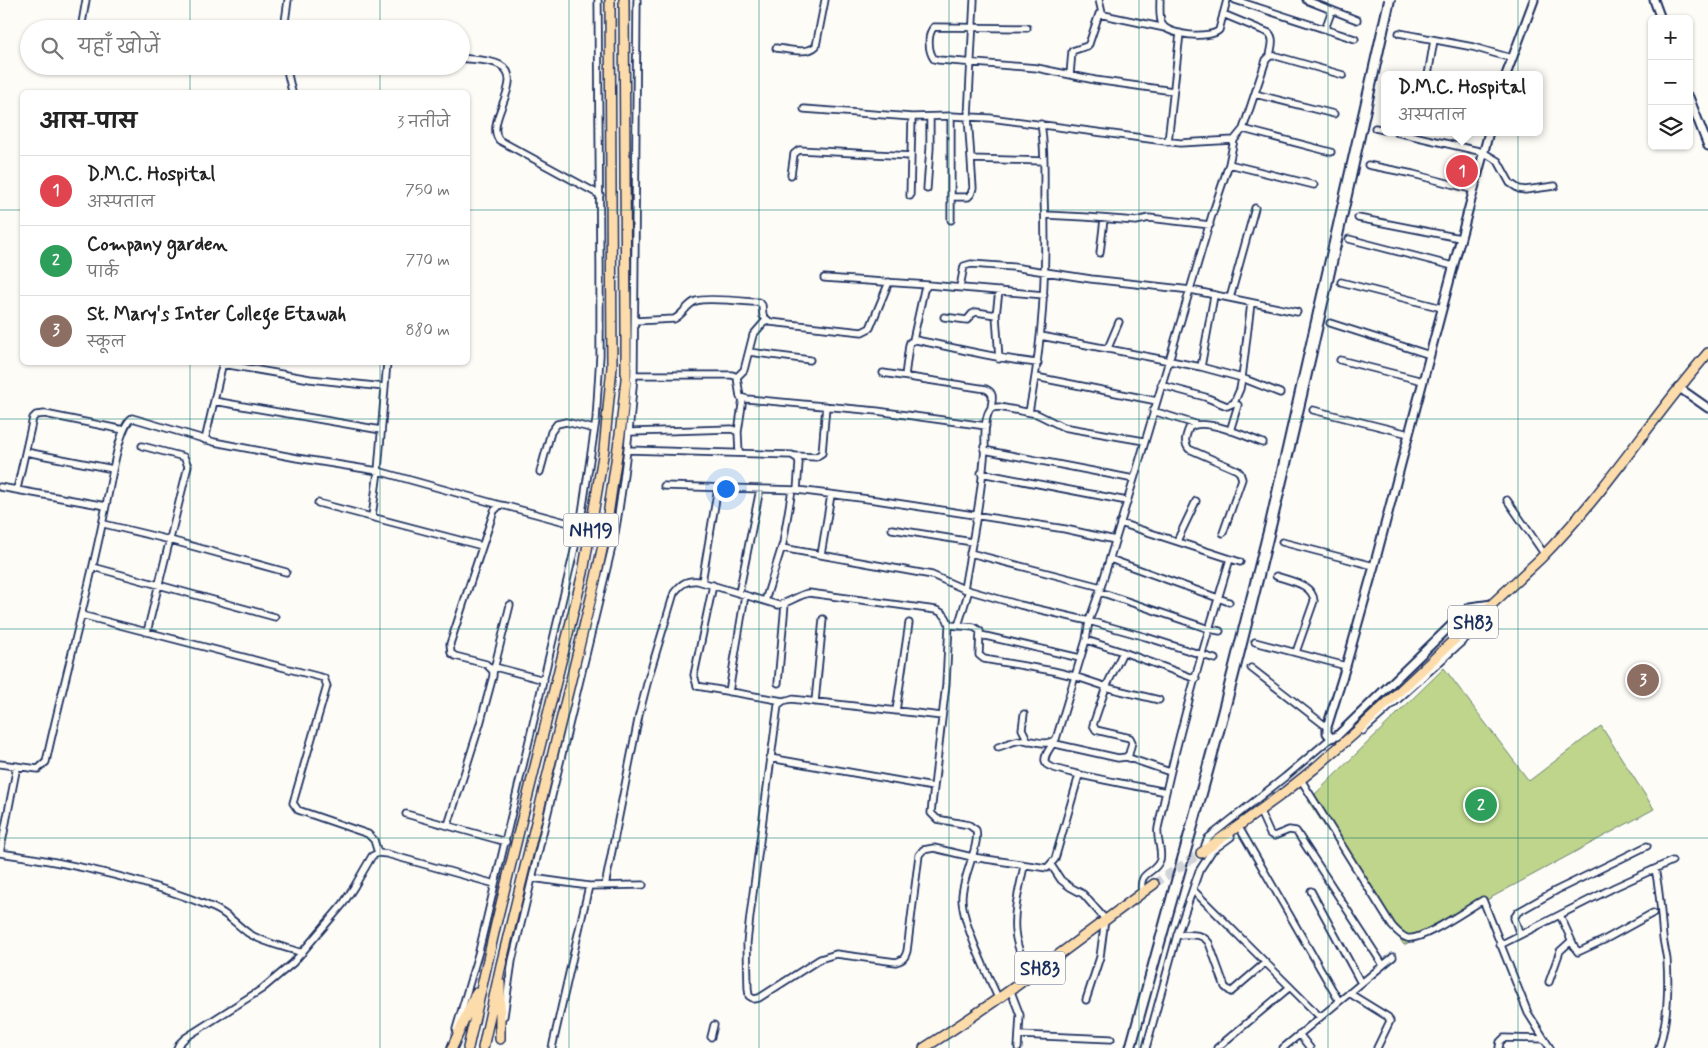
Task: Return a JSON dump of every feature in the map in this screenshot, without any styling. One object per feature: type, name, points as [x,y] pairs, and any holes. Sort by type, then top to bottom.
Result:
[{"type":"main road","name":"NH19","points":[[468,1048],[582,573],[604,450],[612,367],[610,0]]},
{"type":"main road","name":"NH19","points":[[483,1048],[500,966],[594,586],[621,427],[626,379],[624,0]]},
{"type":"main road","name":"SH83","points":[[1203,852],[1315,768],[1544,555],[1601,488],[1678,387],[1708,353]]},
{"type":"main road","name":"SH83","points":[[924,1048],[1029,976],[1154,884]]},
{"type":"main road","points":[[499,1043],[500,966]]},
{"type":"main road","points":[[451,1048],[485,975]]},
{"type":"street","points":[[83,20],[86,0]]},
{"type":"street","points":[[285,20],[288,0]]},
{"type":"street","points":[[451,1048],[479,951],[506,842],[580,526],[594,430],[600,355],[597,0]]},
{"type":"street","points":[[499,1043],[512,961],[614,538],[624,481],[634,375],[637,0]]},
{"type":"street","points":[[776,48],[807,51],[813,49],[816,46],[825,0]]},
{"type":"street","points":[[952,197],[968,197],[971,194],[972,188],[968,117],[974,0]]},
{"type":"street","points":[[1099,0],[1102,13]]},
{"type":"street","points":[[1160,0],[1162,24],[1166,28]]},
{"type":"street","points":[[1102,13],[1180,33],[1211,35],[1219,30],[1227,0]]},
{"type":"street","points":[[1235,0],[1355,39]]},
{"type":"street","points":[[1306,0],[1357,20]]},
{"type":"street","points":[[1507,71],[1534,0]]},
{"type":"street","points":[[1654,0],[1660,15]]},
{"type":"street","points":[[1325,29],[1332,10]]},
{"type":"street","points":[[1070,75],[1072,51],[1089,44],[1098,16],[1102,13]]},
{"type":"street","points":[[1166,792],[1079,775],[1050,767],[1046,764],[1045,758],[1056,739],[1086,640],[1089,620],[1110,559],[1156,401],[1229,164],[1234,140],[1243,129],[1266,60],[1270,56],[1273,40],[1269,33],[1223,14]]},
{"type":"street","points":[[1027,28],[934,27],[930,34],[930,50],[934,59],[938,60],[1036,68],[1173,91]]},
{"type":"street","points":[[1168,142],[1180,33]]},
{"type":"street","points":[[1399,33],[1511,58]]},
{"type":"street","points":[[1429,71],[1434,40]]},
{"type":"street","points":[[1270,56],[1276,56],[1343,75]]},
{"type":"street","points":[[470,59],[494,63],[505,69],[509,75],[507,90],[495,127],[496,136],[499,140],[600,195]]},
{"type":"street","points":[[288,75],[292,90]]},
{"type":"street","points":[[1255,94],[1334,114]]},
{"type":"street","points":[[1692,105],[1708,146]]},
{"type":"street","points":[[804,109],[912,117],[968,117],[1041,124],[1168,142],[1198,143],[1234,140]]},
{"type":"street","points":[[950,116],[952,220]]},
{"type":"street","points":[[910,196],[912,117]]},
{"type":"street","points":[[927,189],[930,117]]},
{"type":"street","points":[[1029,412],[1038,363],[1045,273],[1044,143],[1041,124]]},
{"type":"street","points":[[1375,128],[1381,129]]},
{"type":"street","points":[[1243,129],[1331,152]]},
{"type":"street","points":[[1413,136],[1483,152],[1498,162],[1510,182],[1519,189],[1555,186]]},
{"type":"street","points":[[1331,738],[1327,733],[1327,727],[1374,566],[1488,136]]},
{"type":"street","points":[[791,175],[794,154],[799,150],[911,156]]},
{"type":"street","points":[[970,159],[1044,161]]},
{"type":"street","points":[[1229,164],[1314,185]]},
{"type":"street","points":[[1368,165],[1413,174],[1474,190]]},
{"type":"street","points":[[1230,298],[1255,208]]},
{"type":"street","points":[[1045,215],[1136,221],[1149,218],[1210,225]]},
{"type":"street","points":[[1358,218],[1460,238]]},
{"type":"street","points":[[1100,253],[1104,219]]},
{"type":"street","points":[[1349,240],[1453,266]]},
{"type":"street","points":[[960,287],[963,269],[966,264],[1191,290],[1297,312]]},
{"type":"street","points":[[824,278],[960,287],[1044,295]]},
{"type":"street","points":[[635,321],[674,319],[692,304],[701,300],[758,302],[762,305],[766,320],[770,322],[856,332],[867,331],[870,328],[888,282]]},
{"type":"street","points":[[1341,282],[1442,308]]},
{"type":"street","points":[[905,376],[909,345],[913,340],[924,290],[928,285]]},
{"type":"street","points":[[999,291],[996,315],[999,358]]},
{"type":"street","points":[[1201,367],[1214,296]]},
{"type":"street","points":[[1162,386],[1205,396],[1227,406],[1234,403],[1242,378],[1251,303]]},
{"type":"street","points":[[944,317],[967,320],[976,312],[996,315]]},
{"type":"street","points":[[766,320],[753,336],[744,370],[737,378],[739,393],[743,398],[877,411],[986,426]]},
{"type":"street","points":[[1108,348],[1119,322]]},
{"type":"street","points":[[1330,323],[1430,356]]},
{"type":"street","points":[[1041,336],[1201,367],[1242,378],[1280,393]]},
{"type":"street","points":[[913,340],[999,358],[1038,363]]},
{"type":"street","points":[[748,352],[810,360]]},
{"type":"street","points":[[1340,360],[1423,381]]},
{"type":"street","points":[[205,440],[223,365]]},
{"type":"street","points":[[235,365],[321,380],[384,387]]},
{"type":"street","points":[[372,517],[378,471],[386,365]]},
{"type":"street","points":[[883,373],[986,389],[992,392],[991,408],[988,411],[986,426],[966,590],[958,626]]},
{"type":"street","points":[[634,375],[732,375],[737,378]]},
{"type":"street","points":[[1036,377],[1156,401]]},
{"type":"street","points":[[1678,387],[1708,408]]},
{"type":"street","points":[[739,452],[738,432],[743,398]]},
{"type":"street","points":[[214,401],[381,430]]},
{"type":"street","points":[[1230,431],[1238,405]]},
{"type":"street","points":[[628,450],[739,452],[816,457],[822,453],[826,406]]},
{"type":"street","points":[[991,408],[999,407],[1029,412],[1045,416],[1064,427],[1144,441]]},
{"type":"street","points":[[1314,410],[1409,434]]},
{"type":"street","points":[[1153,411],[1195,424],[1230,431],[1263,443]]},
{"type":"street","points":[[18,490],[33,418],[39,414],[124,430]]},
{"type":"street","points":[[0,764],[38,769],[46,762],[61,693],[104,524],[113,469],[124,430],[129,420],[136,418],[205,440],[378,471],[580,526]]},
{"type":"street","points":[[540,472],[551,432],[557,424],[566,422],[594,430]]},
{"type":"street","points":[[1195,424],[1188,428],[1185,441],[1186,446],[1237,470],[1242,476],[1223,533]]},
{"type":"street","points":[[630,432],[732,429],[738,432]]},
{"type":"street","points":[[142,446],[184,458],[188,466],[147,632]]},
{"type":"street","points":[[984,450],[1134,479]]},
{"type":"street","points":[[26,452],[113,469]]},
{"type":"street","points":[[765,601],[782,548],[800,463],[795,456]]},
{"type":"street","points":[[981,473],[1127,501]]},
{"type":"street","points":[[664,486],[794,490],[1065,529],[1115,540]]},
{"type":"street","points":[[0,487],[106,506]]},
{"type":"street","points":[[702,582],[718,487]]},
{"type":"street","points":[[728,692],[760,488]]},
{"type":"street","points":[[821,555],[831,495]]},
{"type":"street","points":[[1176,541],[1196,500]]},
{"type":"street","points":[[1507,500],[1544,555]]},
{"type":"street","points":[[318,503],[482,546]]},
{"type":"street","points":[[493,676],[493,671],[486,664],[455,656],[449,649],[494,511],[500,505]]},
{"type":"street","points":[[1120,523],[1240,562]]},
{"type":"street","points":[[104,524],[286,572]]},
{"type":"street","points":[[892,529],[972,542]]},
{"type":"street","points":[[1282,542],[1374,566]]},
{"type":"street","points":[[782,548],[932,575],[966,590],[1020,605],[1089,620],[1216,659]]},
{"type":"street","points":[[970,553],[1100,589],[1208,629],[1220,631]]},
{"type":"street","points":[[1110,559],[1229,602]]},
{"type":"street","points":[[1142,893],[1141,879],[1159,863],[1161,856],[1157,835],[1170,772],[1208,629],[1230,559]]},
{"type":"street","points":[[93,567],[275,617]]},
{"type":"street","points":[[1276,576],[1307,587],[1314,596],[1314,601],[1296,652]]},
{"type":"street","points":[[605,886],[639,715],[674,593],[680,584],[689,580],[702,582],[778,605],[785,604],[800,595],[809,593],[936,610],[947,618],[949,625],[946,684],[931,807],[934,817],[937,819],[969,825],[978,834],[962,894],[962,907],[998,998]]},
{"type":"street","points":[[712,585],[694,675],[694,681],[697,686],[783,701],[791,699],[942,716]]},
{"type":"street","points":[[778,683],[785,604]]},
{"type":"street","points":[[1203,852],[1208,838],[1331,738],[1336,736],[1470,607],[1492,604]]},
{"type":"street","points":[[1146,1048],[1177,935],[1199,871],[1208,857],[1240,829],[1303,783],[1352,742],[1483,623],[1492,604]]},
{"type":"street","points":[[448,825],[480,724],[510,605]]},
{"type":"street","points":[[81,615],[324,678],[326,686],[293,803],[294,807],[368,834],[374,840],[378,853]]},
{"type":"street","points":[[815,702],[822,619]]},
{"type":"street","points":[[896,711],[909,624]]},
{"type":"street","points":[[949,625],[974,627],[980,631],[979,652],[981,658],[1074,676],[1106,687],[1159,700]]},
{"type":"street","points":[[981,635],[1080,658]]},
{"type":"street","points":[[1086,640],[1196,679]]},
{"type":"street","points":[[1255,642],[1346,666]]},
{"type":"street","points":[[1123,652],[1106,687],[1092,725],[1096,730],[1130,738],[1132,742],[1129,754],[1126,757]]},
{"type":"street","points":[[495,667],[544,680]]},
{"type":"street","points":[[1251,668],[1327,727]]},
{"type":"street","points":[[783,701],[778,705],[776,713],[747,943],[748,988],[749,996],[754,999],[759,998],[820,959],[828,956],[836,954],[896,962],[902,960],[907,951],[919,855],[923,850],[934,848],[972,857],[1047,868],[1051,865],[1064,833],[1079,775]]},
{"type":"street","points":[[1024,714],[1022,729],[1028,741]]},
{"type":"street","points":[[998,747],[1021,740],[1045,744],[1052,743],[1118,758],[1126,757],[1170,772]]},
{"type":"street","points":[[770,758],[934,787]]},
{"type":"street","points":[[17,766],[0,853],[68,864],[166,891],[217,909],[258,938],[302,953]]},
{"type":"street","points":[[1303,783],[1392,926],[1399,934],[1408,939],[1429,933],[1483,900],[1528,1013],[1550,1048]]},
{"type":"street","points":[[406,814],[506,842]]},
{"type":"street","points":[[1261,814],[1270,834],[1274,836],[1289,830],[1296,831],[1383,965]]},
{"type":"street","points":[[1240,829],[1339,1001]]},
{"type":"street","points":[[1520,935],[1514,918],[1518,912],[1557,890],[1647,846]]},
{"type":"street","points":[[178,1047],[185,1038],[262,989],[289,968],[343,904],[372,856],[378,853],[387,854],[495,884]]},
{"type":"street","points":[[1500,945],[1672,861]]},
{"type":"street","points":[[1051,865],[1061,880],[1083,894],[1105,919],[1100,957],[1086,1000]]},
{"type":"street","points":[[1024,866],[1015,918],[1015,932],[1029,976]]},
{"type":"street","points":[[1655,869],[1659,885],[1664,946],[1667,959],[1668,1004],[1665,1030],[1659,1048]]},
{"type":"street","points":[[532,878],[589,886],[643,885]]},
{"type":"street","points":[[552,1048],[589,886]]},
{"type":"street","points":[[1193,890],[1320,1017]]},
{"type":"street","points":[[1311,891],[1361,983]]},
{"type":"street","points":[[1560,915],[1576,951],[1580,952],[1653,913]]},
{"type":"street","points":[[1177,935],[1198,935],[1206,939],[1225,987],[1230,992],[1266,962]]},
{"type":"street","points":[[1549,982],[1560,951],[1572,941]]},
{"type":"street","points":[[1283,1048],[1393,957]]},
{"type":"street","points":[[1217,1048],[1290,986]]},
{"type":"street","points":[[1010,989],[1020,1015],[1018,1048]]},
{"type":"street","points":[[1349,993],[1388,1017],[1390,1021],[1377,1048]]},
{"type":"street","points":[[710,1037],[714,1025]]},
{"type":"street","points":[[1299,1034],[1310,1048]]},
{"type":"street","points":[[1019,1035],[1111,1039]]},
{"type":"street","points":[[1499,1048],[1500,1042],[1504,1038],[1544,1039]]},
{"type":"green space","points":[[1444,668],[1529,781],[1601,726],[1654,809],[1404,945],[1308,801]]},
{"type":"tunnel","points":[[1154,884],[1201,853]]},
{"type":"railway","points":[[1125,1048],[1217,713],[1265,523],[1384,0]]},
{"type":"railway","points":[[1136,1048],[1235,691],[1268,560],[1324,321],[1395,0]]},
{"type":"place","name":"D.M.C. Hospital","points":[[1462,171]]},
{"type":"place","name":"St. Mary's Inter College Etawah","points":[[1643,680]]},
{"type":"place","name":"Company garden","points":[[1481,805]]}]
